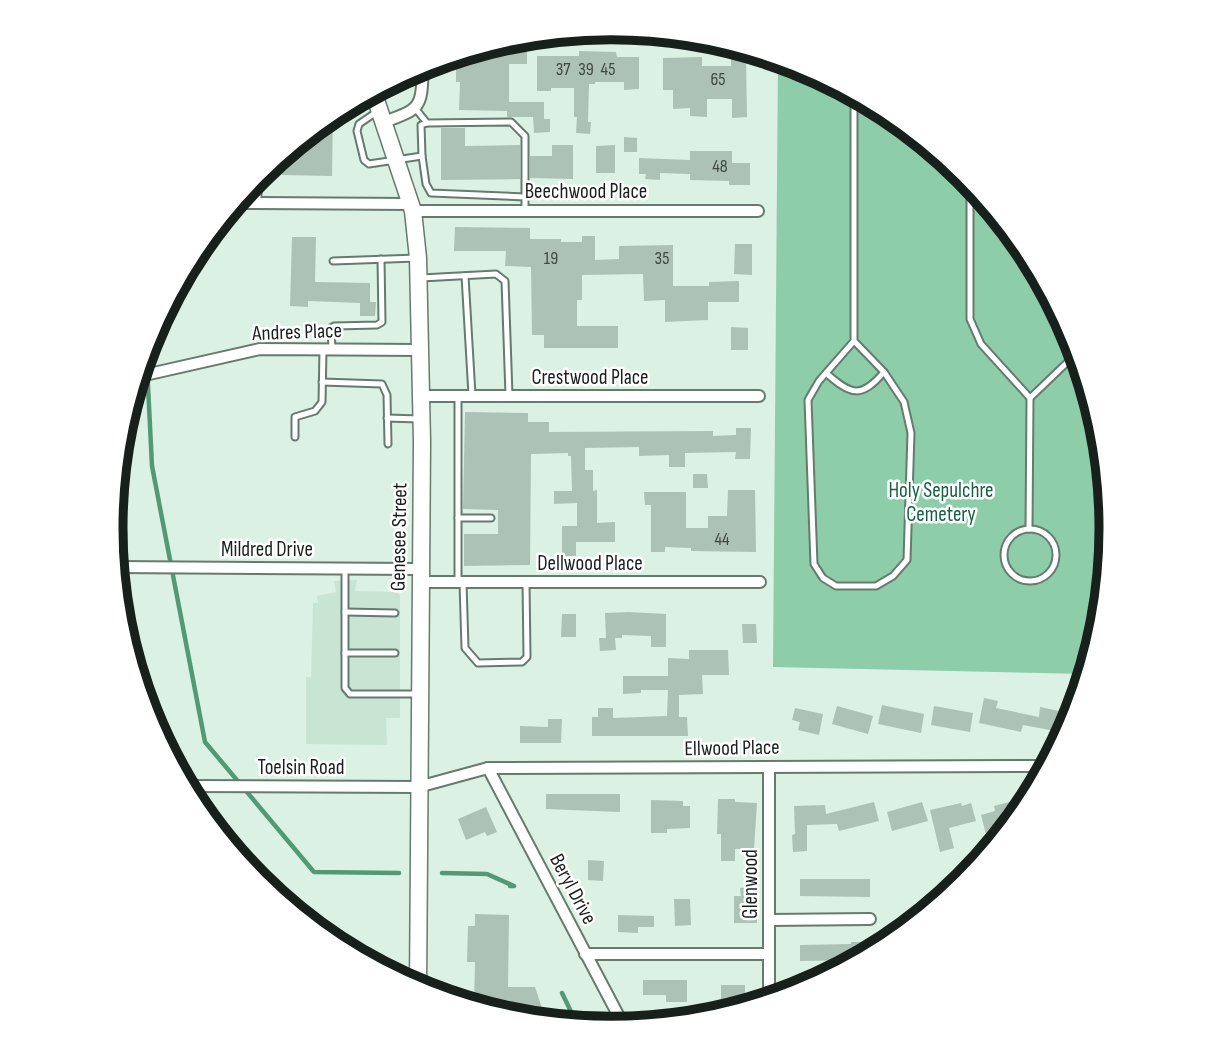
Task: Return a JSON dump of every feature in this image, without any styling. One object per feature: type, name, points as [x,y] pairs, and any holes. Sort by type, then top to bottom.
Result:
[{"type":"main road","name":"Genesee Street","points":[[377,101],[412,207],[418,258],[421,396],[418,977]]},
{"type":"street","points":[[382,116],[410,113],[421,97],[422,78]]},
{"type":"street","name":"Beechwood Place","points":[[248,203],[525,211],[758,211]]},
{"type":"street","name":"Andres Place","points":[[148,374],[260,349],[420,350]]},
{"type":"street","name":"Crestwood Place","points":[[421,396],[759,396]]},
{"type":"street","name":"Mildred Drive","points":[[125,567],[345,569],[420,575]]},
{"type":"street","name":"Dellwood Place","points":[[420,575],[461,582],[760,582]]},
{"type":"street","name":"Ellwood Place","points":[[418,787],[488,768],[1038,766]]},
{"type":"street","name":"Glenwood","points":[[769,767],[769,991]]},
{"type":"street","name":"Beryl Drive","points":[[488,768],[619,1017]]},
{"type":"street","name":"Toelsin Road","points":[[196,786],[418,787]]},
{"type":"street","points":[[769,920],[870,919]]},
{"type":"street","points":[[585,954],[769,954]]},
{"type":"lane","points":[[854,105],[854,341],[826,373],[808,400],[814,564],[823,578],[836,586],[876,586],[893,576],[907,560],[911,433],[904,402],[884,372],[854,341]]},
{"type":"lane","points":[[415,108],[426,123]]},
{"type":"lane","points":[[382,116],[359,124],[357,131],[364,160],[369,164],[422,156]]},
{"type":"lane","points":[[525,197],[431,192],[426,184],[421,125],[511,122],[525,136],[525,197],[525,211]]},
{"type":"lane","points":[[258,192],[258,203]]},
{"type":"lane","points":[[970,198],[970,319],[981,344],[1030,398],[1029,529]]},
{"type":"lane","points":[[333,261],[418,258]]},
{"type":"lane","points":[[295,438],[295,417],[315,411],[322,402],[322,382],[331,328],[377,325],[382,322],[381,260]]},
{"type":"lane","points":[[418,278],[496,274],[506,281],[509,396]]},
{"type":"lane","points":[[465,276],[472,396]]},
{"type":"lane","points":[[1030,398],[1069,361]]},
{"type":"lane","points":[[826,373],[843,388],[856,392],[871,387],[884,372]]},
{"type":"lane","points":[[322,382],[382,384],[387,395],[388,444]]},
{"type":"lane","points":[[458,396],[458,518],[465,648],[478,663],[522,663],[527,657],[526,582]]},
{"type":"lane","points":[[387,418],[421,419]]},
{"type":"lane","points":[[458,518],[491,518]]},
{"type":"lane","points":[[1029,529],[1038,530],[1050,540],[1055,554],[1050,572],[1031,582],[1021,580],[1010,573],[1004,556],[1005,547],[1011,537],[1029,529]]},
{"type":"lane","points":[[345,569],[345,688],[350,694],[419,694]]},
{"type":"lane","points":[[345,612],[395,612]]},
{"type":"lane","points":[[345,653],[395,653]]},
{"type":"shaded area","points":[[357,580],[355,591],[396,592],[400,595],[400,718],[386,718],[387,745],[306,744],[306,677],[311,677],[313,603],[318,603],[317,596],[336,592],[334,581]]},
{"type":"green space","name":"Holy Sepulchre Cemetery","points":[[778,70],[855,106],[908,141],[956,183],[1017,257],[1049,313],[1083,402],[1095,465],[1099,528],[1095,592],[1077,674],[773,667]]},
{"type":"building","points":[[527,48],[527,64],[509,64],[509,102],[544,102],[544,119],[550,119],[550,132],[534,133],[533,117],[507,117],[507,111],[459,110],[460,82],[456,82],[456,66],[463,66],[463,63],[485,57]]},
{"type":"building","points":[[579,51],[616,52],[617,57],[639,57],[639,89],[624,90],[624,82],[589,84],[590,134],[576,133],[574,88],[537,91],[537,56],[579,56]]},
{"type":"building","points":[[702,57],[702,66],[731,66],[731,57],[746,60],[747,117],[732,118],[732,99],[707,99],[707,117],[690,116],[690,108],[673,109],[673,90],[663,90],[663,58]]},
{"type":"building","points":[[333,128],[332,176],[282,175],[282,168],[289,161]]},
{"type":"building","points":[[441,128],[465,128],[465,146],[520,145],[520,179],[441,180]]},
{"type":"building","points":[[624,137],[637,138],[637,152],[624,152]]},
{"type":"building","points":[[552,145],[573,145],[573,179],[530,178],[530,156],[552,156]]},
{"type":"building","points":[[615,145],[615,173],[596,173],[596,146]]},
{"type":"building","points":[[690,151],[732,151],[732,163],[750,163],[750,185],[729,185],[729,181],[690,180],[690,174],[660,173],[660,180],[645,179],[646,174],[639,174],[639,158],[690,160]]},
{"type":"building","points":[[455,227],[530,228],[530,239],[561,239],[561,242],[582,242],[582,236],[595,236],[595,260],[619,259],[619,246],[673,245],[673,286],[709,286],[709,282],[739,281],[739,302],[708,302],[708,320],[665,322],[665,300],[644,301],[643,274],[582,275],[582,300],[577,300],[577,326],[618,326],[618,348],[544,348],[544,335],[532,335],[531,267],[505,266],[506,251],[454,251]]},
{"type":"building","points":[[292,237],[316,237],[315,282],[370,283],[370,302],[376,302],[375,316],[360,316],[360,303],[308,301],[308,307],[290,306]]},
{"type":"building","points":[[735,244],[752,244],[752,275],[734,274]]},
{"type":"building","points":[[731,327],[748,328],[748,350],[731,350]]},
{"type":"building","points":[[465,412],[528,413],[528,422],[549,422],[549,432],[713,431],[713,436],[736,435],[736,428],[751,428],[750,459],[735,459],[736,452],[685,453],[685,467],[669,467],[669,455],[639,456],[639,447],[585,448],[585,470],[593,470],[593,491],[597,490],[597,523],[615,522],[615,542],[576,542],[576,556],[562,556],[562,526],[577,526],[577,503],[554,504],[554,491],[572,491],[571,456],[568,456],[568,453],[531,454],[530,565],[464,566],[464,534],[498,534],[498,510],[463,509]]},
{"type":"building","points":[[693,474],[707,474],[708,488],[693,488]]},
{"type":"building","points":[[728,490],[755,490],[756,552],[691,551],[691,548],[665,547],[665,552],[651,552],[651,505],[645,505],[644,492],[686,492],[686,528],[708,528],[708,516],[727,516]]},
{"type":"building","points":[[605,613],[666,614],[666,647],[651,647],[651,636],[622,635],[622,638],[615,638],[616,650],[600,651],[599,638],[606,638]]},
{"type":"building","points":[[562,614],[576,614],[576,637],[561,637]]},
{"type":"building","points":[[742,624],[756,624],[757,643],[743,643]]},
{"type":"building","points":[[689,650],[728,650],[729,675],[702,675],[703,694],[679,695],[679,717],[687,717],[688,736],[592,736],[592,717],[598,717],[598,708],[613,708],[613,718],[667,716],[668,690],[641,690],[641,693],[623,694],[623,676],[668,676],[668,658],[689,659]]},
{"type":"building","points":[[984,698],[998,701],[996,708],[1039,717],[1040,707],[1063,712],[1055,731],[1023,725],[1021,732],[979,723]]},
{"type":"building","points":[[882,705],[924,714],[921,733],[878,724]]},
{"type":"building","points":[[837,706],[873,716],[868,734],[832,724]]},
{"type":"building","points":[[934,706],[973,713],[970,732],[931,725]]},
{"type":"building","points":[[795,708],[823,714],[819,735],[798,730],[800,722],[792,720]]},
{"type":"building","points":[[548,719],[562,719],[561,743],[520,743],[520,726],[548,727]]},
{"type":"building","points":[[546,794],[620,794],[620,812],[546,809]]},
{"type":"building","points":[[718,799],[757,803],[754,849],[735,849],[735,861],[721,861],[721,834],[717,834]]},
{"type":"building","points":[[651,800],[683,801],[683,806],[690,806],[690,828],[651,833]]},
{"type":"building","points":[[1013,801],[1014,804],[987,838],[981,815],[995,811],[994,806]]},
{"type":"building","points":[[874,802],[879,821],[839,831],[837,824],[807,825],[807,851],[793,852],[794,806],[825,805],[826,814]]},
{"type":"building","points":[[922,802],[928,821],[892,831],[887,812]]},
{"type":"building","points":[[961,803],[962,806],[971,803],[976,821],[949,828],[954,848],[940,852],[930,810]]},
{"type":"building","points":[[486,807],[497,832],[487,836],[485,832],[466,840],[458,819]]},
{"type":"building","points":[[588,860],[604,861],[603,881],[588,880]]},
{"type":"building","points":[[800,879],[870,879],[870,897],[800,896]]},
{"type":"building","points":[[757,887],[757,923],[734,923],[734,896],[741,896],[740,888]]},
{"type":"building","points":[[674,899],[690,899],[691,925],[675,926]]},
{"type":"building","points":[[475,914],[509,915],[508,987],[535,987],[543,1012],[474,997],[475,962],[467,962],[468,926],[475,926]]},
{"type":"building","points":[[618,915],[654,916],[654,927],[638,927],[638,933],[618,932]]},
{"type":"building","points":[[869,942],[837,960],[800,961],[800,945]]},
{"type":"building","points":[[643,980],[687,980],[687,1002],[666,1002],[666,995],[643,995]]},
{"type":"building","points":[[721,985],[745,985],[745,998],[721,1004]]},
{"type":"waterway","points":[[148,376],[152,466],[205,742],[314,872],[399,873]]},
{"type":"waterway","points":[[442,873],[487,874],[514,886],[510,886]]},
{"type":"waterway","points":[[562,993],[573,1015]]}]
